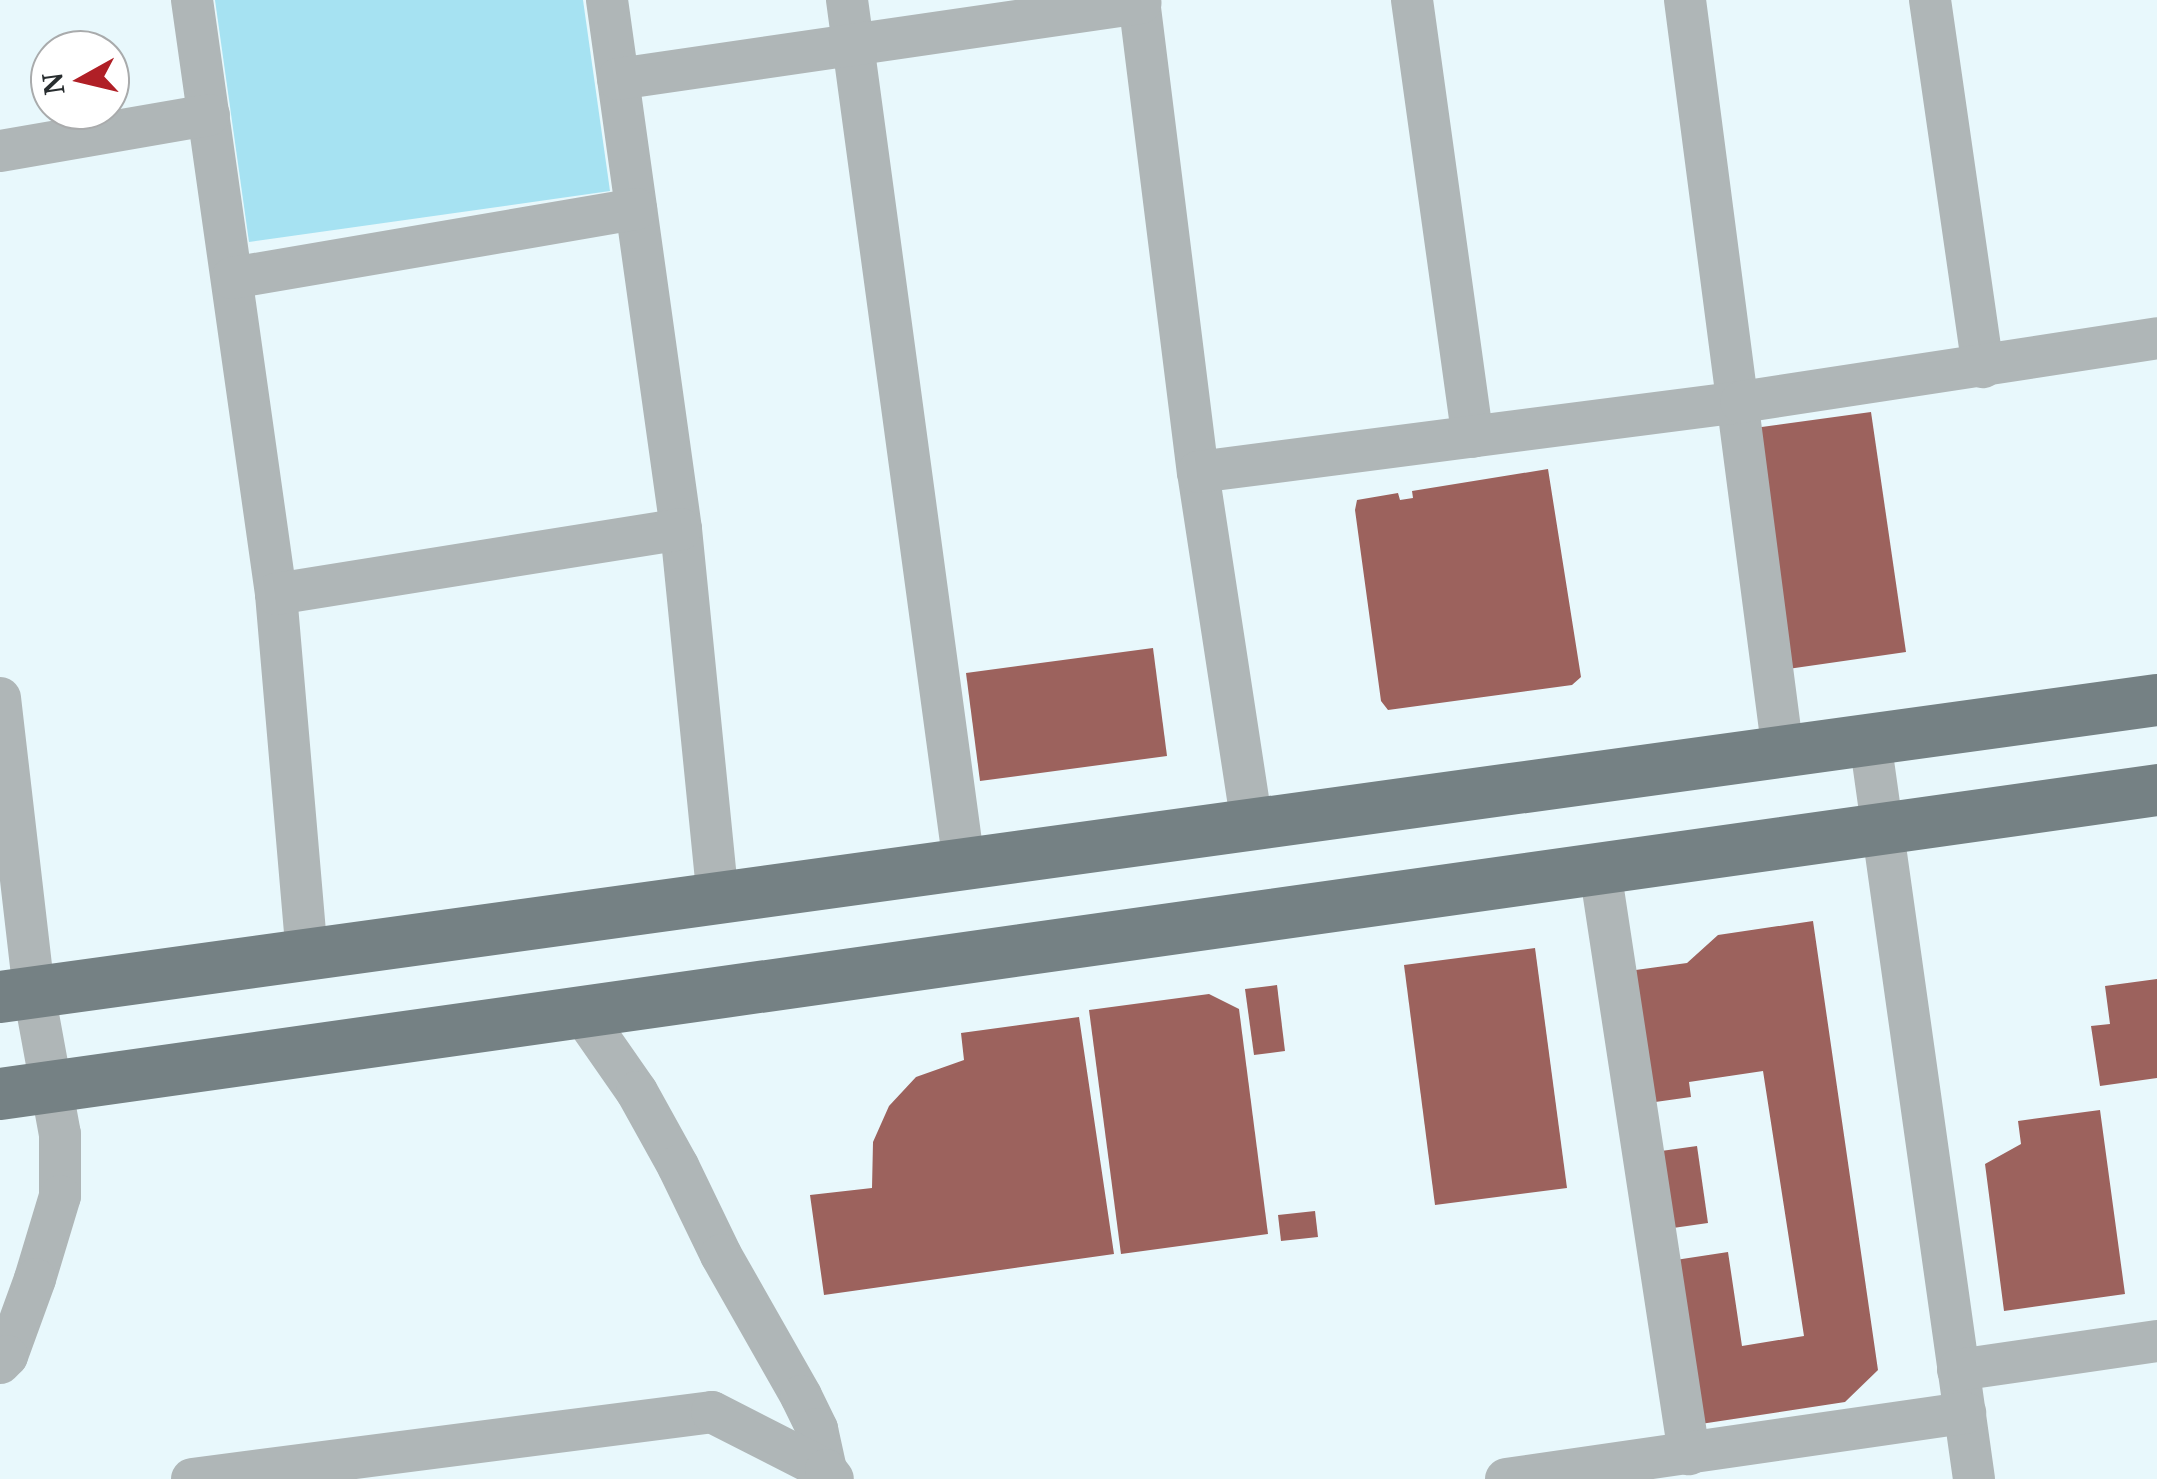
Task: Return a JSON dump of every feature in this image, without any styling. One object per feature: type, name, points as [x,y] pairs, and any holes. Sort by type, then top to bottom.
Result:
[{"type":"main road","points":[[17,995],[2157,700]]},
{"type":"main road","points":[[25,1090],[2157,790]]},
{"type":"street","points":[[192,0],[276,594],[307,955]]},
{"type":"street","points":[[608,0],[681,529],[718,898]]},
{"type":"street","points":[[847,0],[964,864]]},
{"type":"street","points":[[1412,0],[1472,437]]},
{"type":"street","points":[[1685,0],[1741,402],[1783,752]]},
{"type":"street","points":[[1930,0],[1983,367]]},
{"type":"street","points":[[618,79],[1140,2],[1198,472],[1252,825]]},
{"type":"street","points":[[0,151],[208,114]]},
{"type":"street","points":[[232,278],[636,208]]},
{"type":"street","points":[[1198,472],[1741,402],[2157,338]]},
{"type":"street","points":[[276,594],[681,529]]},
{"type":"street","points":[[0,698],[25,1090],[60,1134],[60,1196],[24,1310],[0,1363]]},
{"type":"street","points":[[1870,740],[1974,1479]]},
{"type":"street","points":[[1600,870],[1699,1462]]},
{"type":"street","points":[[582,1013],[638,1092],[801,1396],[817,1430],[829,1475]]},
{"type":"street","points":[[1958,1370],[2157,1342]]},
{"type":"street","points":[[209,1478],[712,1412],[829,1475]]},
{"type":"street","points":[[1506,1479],[1699,1462],[1964,1413]]},
{"type":"shaded area","points":[[215,0],[583,0],[610,191],[249,242]]},
{"type":"building","points":[[1871,412],[1906,652],[1781,670],[1747,429]]},
{"type":"building","points":[[1548,469],[1581,677],[1572,685],[1388,710],[1381,701],[1355,510],[1357,500],[1398,493],[1400,500],[1413,498],[1412,491]]},
{"type":"building","points":[[1153,648],[1167,756],[980,781],[966,673]]},
{"type":"building","points":[[1813,921],[1878,1370],[1845,1402],[1694,1425],[1669,1261],[1728,1252],[1742,1346],[1804,1336],[1763,1071],[1689,1082],[1691,1097],[1641,1104],[1621,972],[1687,963],[1718,935]]},
{"type":"building","points":[[1535,948],[1567,1188],[1435,1205],[1404,965]]},
{"type":"building","points":[[2157,979],[2157,1078],[2100,1086],[2091,1026],[2110,1024],[2105,986]]},
{"type":"building","points":[[1277,985],[1285,1051],[1254,1055],[1245,989]]},
{"type":"building","points":[[1209,994],[1239,1009],[1268,1234],[1121,1254],[1089,1010]]},
{"type":"building","points":[[1079,1017],[1114,1254],[824,1295],[810,1195],[872,1188],[873,1142],[889,1106],[916,1077],[964,1060],[961,1033]]},
{"type":"building","points":[[2100,1110],[2125,1294],[2004,1311],[1985,1164],[2021,1144],[2018,1121]]},
{"type":"building","points":[[1697,1146],[1708,1223],[1666,1229],[1654,1152]]},
{"type":"building","points":[[1315,1211],[1318,1237],[1281,1241],[1278,1215]]}]
